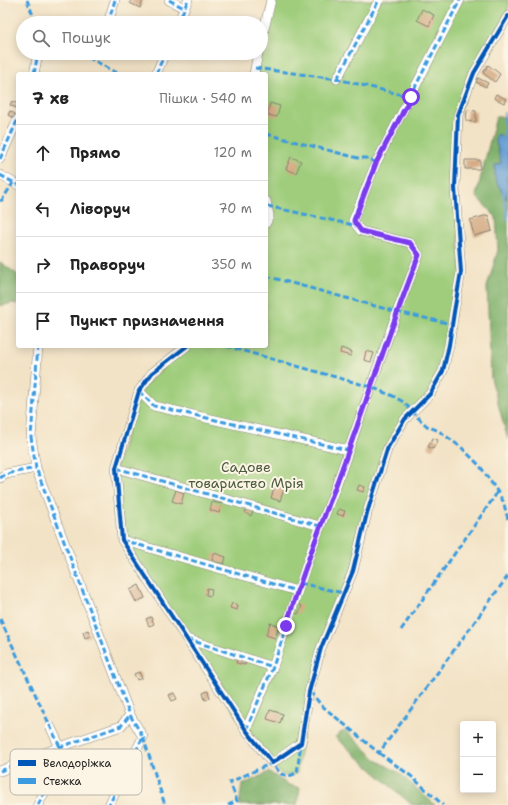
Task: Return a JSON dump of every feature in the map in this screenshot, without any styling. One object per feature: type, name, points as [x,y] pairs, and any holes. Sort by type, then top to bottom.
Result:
[{"type":"street","points":[[110,16],[115,0]]},
{"type":"street","points":[[169,0],[186,4],[181,16]]},
{"type":"street","points":[[267,16],[271,0]]},
{"type":"street","points":[[337,79],[379,0]]},
{"type":"street","points":[[246,730],[273,667],[297,591],[320,526],[419,255],[410,243],[361,231],[354,221],[376,163],[460,0]]},
{"type":"street","points":[[184,348],[152,373],[139,390],[116,468],[122,540],[246,730],[272,763],[301,743],[309,692],[321,648],[353,571],[367,512],[388,447],[405,419],[430,394],[443,371],[449,345],[461,272],[455,188],[458,115],[474,73],[508,16]]},
{"type":"street","points":[[34,72],[37,60]]},
{"type":"street","points":[[157,72],[162,60]]},
{"type":"street","points":[[254,72],[257,60]]},
{"type":"street","points":[[0,159],[16,123]]},
{"type":"street","points":[[0,175],[16,184]]},
{"type":"street","points":[[38,348],[31,437],[36,468],[130,715],[143,737],[137,749]]},
{"type":"street","points":[[139,390],[154,406],[348,450]]},
{"type":"street","points":[[0,478],[6,474],[36,468]]},
{"type":"street","points":[[116,468],[320,526]]},
{"type":"street","points":[[122,540],[297,591]]},
{"type":"street","points":[[187,639],[273,667]]},
{"type":"street","points":[[55,749],[121,726],[130,715]]},
{"type":"street","points":[[50,726],[60,747]]},
{"type":"street","points":[[0,771],[10,767]]},
{"type":"street","points":[[38,805],[43,795]]},
{"type":"street","points":[[109,805],[114,795]]},
{"type":"green space","name":"Садове товариство Мрія","points":[[271,0],[508,0],[508,16],[474,73],[458,115],[455,188],[461,272],[443,371],[388,447],[353,571],[321,648],[305,716],[297,773],[289,776],[281,774],[246,730],[122,540],[116,468],[139,391],[185,348],[268,348],[268,72],[255,72],[259,60],[268,60],[267,16]]},
{"type":"green space","points":[[496,117],[508,117],[508,440],[491,378],[487,287],[498,250],[496,217],[476,196]]},
{"type":"green space","points":[[0,262],[16,274],[16,304],[0,306]]},
{"type":"green space","points":[[345,730],[378,761],[398,772],[435,805],[412,805],[335,737]]},
{"type":"green space","points":[[269,772],[289,785],[300,788],[297,805],[239,805],[242,785]]},
{"type":"water","points":[[498,134],[508,140],[508,175],[506,177],[508,188],[506,199],[495,179],[495,165],[501,163],[495,138]]},
{"type":"building","points":[[131,0],[143,0],[140,8],[130,3]]},
{"type":"building","points":[[422,9],[434,15],[429,26],[417,20]]},
{"type":"building","points":[[488,65],[500,74],[495,82],[483,73]]},
{"type":"building","points":[[478,78],[488,83],[486,87],[476,82]]},
{"type":"building","points":[[496,94],[506,99],[504,103],[494,98]]},
{"type":"building","points":[[12,101],[16,103],[16,108],[10,105]]},
{"type":"building","points":[[270,103],[280,106],[277,117],[268,115]]},
{"type":"building","points":[[467,110],[476,111],[476,122],[466,121]]},
{"type":"building","points":[[10,111],[15,114],[14,118],[8,115]]},
{"type":"building","points":[[291,157],[301,161],[296,173],[286,169]]},
{"type":"building","points":[[465,160],[480,160],[480,169],[465,169]]},
{"type":"building","points":[[488,215],[492,231],[474,236],[470,220]]},
{"type":"building","points":[[341,348],[352,352],[351,356],[340,353]]},
{"type":"building","points":[[366,351],[374,353],[371,362],[364,360]]},
{"type":"building","points":[[433,438],[438,440],[433,449],[428,447]]},
{"type":"building","points":[[275,485],[284,489],[280,501],[271,498]]},
{"type":"building","points":[[359,485],[365,487],[363,492],[357,490]]},
{"type":"building","points":[[176,490],[184,493],[181,504],[172,501]]},
{"type":"building","points":[[212,502],[222,504],[219,513],[210,510]]},
{"type":"building","points":[[247,508],[253,511],[251,516],[245,513]]},
{"type":"building","points":[[339,509],[345,511],[343,516],[337,514]]},
{"type":"building","points":[[214,553],[226,557],[224,564],[212,561]]},
{"type":"building","points":[[139,585],[145,598],[136,602],[130,590]]},
{"type":"building","points":[[207,588],[212,589],[211,596],[206,595]]},
{"type":"building","points":[[232,603],[238,605],[237,610],[230,608]]},
{"type":"building","points":[[298,604],[302,606],[298,614],[295,613]]},
{"type":"building","points":[[151,617],[154,624],[149,626],[146,619]]},
{"type":"building","points":[[270,623],[279,626],[275,638],[266,635]]},
{"type":"building","points":[[88,630],[90,636],[85,638],[83,632]]},
{"type":"building","points":[[237,658],[246,661],[245,665],[236,663]]},
{"type":"building","points":[[139,672],[142,678],[137,680],[134,674]]},
{"type":"building","points":[[208,691],[210,698],[205,700],[203,693]]},
{"type":"building","points":[[174,693],[177,699],[172,701],[169,695]]},
{"type":"building","points":[[270,710],[283,714],[280,723],[267,719]]},
{"type":"waterway","points":[[504,113],[504,138]]},
{"type":"waterway","points":[[503,192],[508,220]]},
{"type":"marked path","points":[[27,0],[33,16]]},
{"type":"marked path","points":[[110,16],[115,0]]},
{"type":"marked path","points":[[169,0],[184,8]]},
{"type":"marked path","points":[[181,16],[188,0]]},
{"type":"marked path","points":[[337,79],[379,0]]},
{"type":"marked path","points":[[246,730],[273,667],[311,551],[336,486],[397,312],[419,255],[410,243],[361,231],[353,221],[376,163],[460,0]]},
{"type":"marked path","points":[[34,72],[37,60]]},
{"type":"marked path","points":[[93,60],[115,72]]},
{"type":"marked path","points":[[157,72],[162,60]]},
{"type":"marked path","points":[[255,68],[337,79],[411,97]]},
{"type":"marked path","points":[[0,159],[16,123]]},
{"type":"marked path","points":[[268,135],[358,158],[367,158],[376,163]]},
{"type":"marked path","points":[[0,175],[16,184]]},
{"type":"marked path","points":[[0,201],[13,183]]},
{"type":"marked path","points":[[268,206],[358,226]]},
{"type":"marked path","points":[[268,277],[397,312],[452,324]]},
{"type":"marked path","points":[[38,348],[31,437],[36,468],[130,715],[143,737],[137,749]]},
{"type":"marked path","points":[[233,348],[371,387],[393,396],[405,403],[427,426],[439,431],[462,448],[480,466],[503,501],[508,519]]},
{"type":"marked path","points":[[139,391],[154,406],[348,450]]},
{"type":"marked path","points":[[0,478],[6,474],[36,468]]},
{"type":"marked path","points":[[116,468],[320,526]]},
{"type":"marked path","points":[[401,630],[497,491]]},
{"type":"marked path","points":[[122,540],[297,591]]},
{"type":"marked path","points":[[309,692],[321,705],[379,753],[508,576]]},
{"type":"marked path","points":[[300,583],[343,593]]},
{"type":"marked path","points":[[0,619],[60,747]]},
{"type":"marked path","points":[[187,639],[273,667]]},
{"type":"marked path","points":[[55,749],[121,726],[130,715]]},
{"type":"marked path","points":[[143,737],[165,805]]},
{"type":"marked path","points":[[228,805],[237,801],[230,782],[272,763],[281,774],[289,776],[297,773],[301,743]]},
{"type":"marked path","points":[[379,753],[411,776],[443,805]]},
{"type":"marked path","points":[[0,771],[10,767]]},
{"type":"marked path","points":[[38,805],[43,795]]},
{"type":"marked path","points":[[109,805],[114,795]]},
{"type":"cycle path","points":[[184,348],[152,373],[139,391],[116,468],[122,540],[246,730],[272,763],[301,743],[309,692],[321,648],[353,571],[367,513],[388,447],[405,419],[430,394],[443,371],[449,345],[461,272],[455,188],[458,115],[474,73],[508,16]]},
{"type":"route","points":[[286,626],[311,551],[336,486],[397,312],[419,255],[410,243],[361,231],[354,221],[376,163],[411,97]]}]
